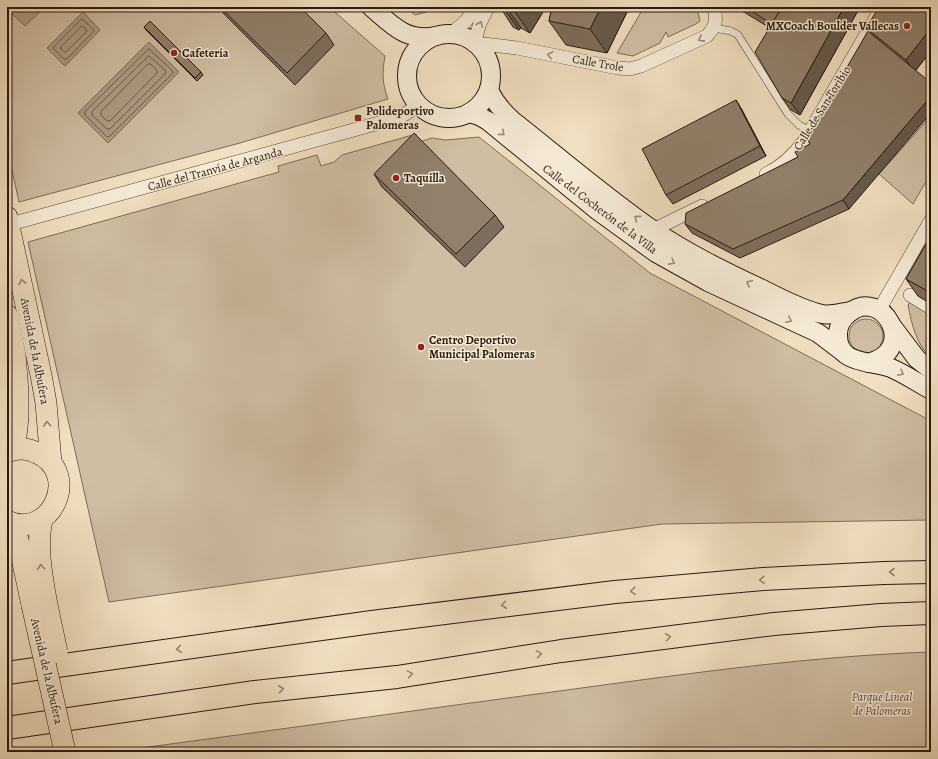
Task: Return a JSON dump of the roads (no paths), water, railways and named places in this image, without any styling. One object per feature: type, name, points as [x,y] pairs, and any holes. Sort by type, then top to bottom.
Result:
[{"type":"highway","points":[[7,673],[500,606],[615,592],[764,579],[884,572],[931,572]]},
{"type":"highway","points":[[7,728],[255,692],[397,677],[561,651],[774,624],[881,615],[931,613]]},
{"type":"highway","points":[[7,657],[189,632],[287,635]]},
{"type":"highway","points":[[7,742],[255,692]]},
{"type":"main road","name":"Avenida de la Albufera","points":[[8,222],[42,375],[51,463]]},
{"type":"main road","name":"Avenida de la Albufera","points":[[7,315],[11,353],[18,376],[18,417],[16,436],[8,452]]},
{"type":"main road","points":[[8,452],[20,449],[32,450],[42,455],[51,463],[57,472],[60,482],[56,503],[50,512],[42,519],[26,524],[8,521]]},
{"type":"main road","name":"Avenida de la Albufera","points":[[42,519],[39,534],[42,577],[39,605],[65,752]]},
{"type":"main road","name":"Avenida de la Albufera","points":[[8,521],[18,540],[39,605],[78,752]]},
{"type":"street","points":[[377,12],[398,30],[413,36],[427,38],[444,35],[460,35],[475,43],[484,52],[490,64],[491,77],[489,90],[484,100],[477,108],[456,118],[443,117],[430,113],[419,105],[411,93],[407,79],[409,65],[415,52],[425,42],[444,35],[466,22],[476,7]]},
{"type":"street","points":[[475,43],[480,22],[488,7]]},
{"type":"street","points":[[714,7],[716,20],[714,28]]},
{"type":"street","name":"Calle de San Toribio","points":[[755,180],[776,169],[795,153],[810,131],[882,7]]},
{"type":"street","points":[[377,12],[406,48],[411,60]]},
{"type":"street","name":"Calle Trole","points":[[475,43],[510,47],[630,69],[696,42],[707,36],[714,28]]},
{"type":"street","name":"Calle del Cocherón de la Villa","points":[[489,90],[494,102],[500,110],[653,230],[706,262],[813,312],[831,314],[852,311]]},
{"type":"street","name":"Calle del Tranvía de Arganda","points":[[8,222],[21,222],[390,120],[402,116],[419,105]]},
{"type":"street","name":"Calle del Cocherón de la Villa","points":[[469,113],[488,121],[598,211],[656,253],[708,282],[818,334],[843,352]]},
{"type":"street","points":[[653,230],[713,200]]},
{"type":"street","points":[[879,310],[931,220]]},
{"type":"street","points":[[910,295],[931,308]]},
{"type":"street","points":[[868,363],[884,357],[890,350],[894,338],[889,319],[879,310],[870,307],[861,307],[844,317],[840,325],[838,339],[843,352],[850,358],[859,362],[888,367],[902,373],[931,390]]},
{"type":"street","points":[[892,326],[917,359],[931,370]]},
{"type":"lane","points":[[714,28],[731,31],[738,35],[788,114],[800,126],[810,131]]},
{"type":"water","points":[[9,7],[45,7],[25,26],[7,9]]},
{"type":"water","points":[[83,12],[100,30],[65,66],[47,48]]},
{"type":"water","points":[[149,42],[179,72],[108,143],[78,113]]},
{"type":"place","name":"MXCoach Boulder Vallecas","points":[[907,26]]},
{"type":"place","name":"Cafetería","points":[[174,53]]},
{"type":"place","name":"Polideportivo Palomeras","points":[[358,118]]},
{"type":"place","name":"Taquilla","points":[[396,178]]},
{"type":"place","name":"Centro Deportivo Municipal Palomeras","points":[[421,347]]},
{"type":"park label","name":"Parque Lineal de Palomeras","points":[[882,704]]}]
